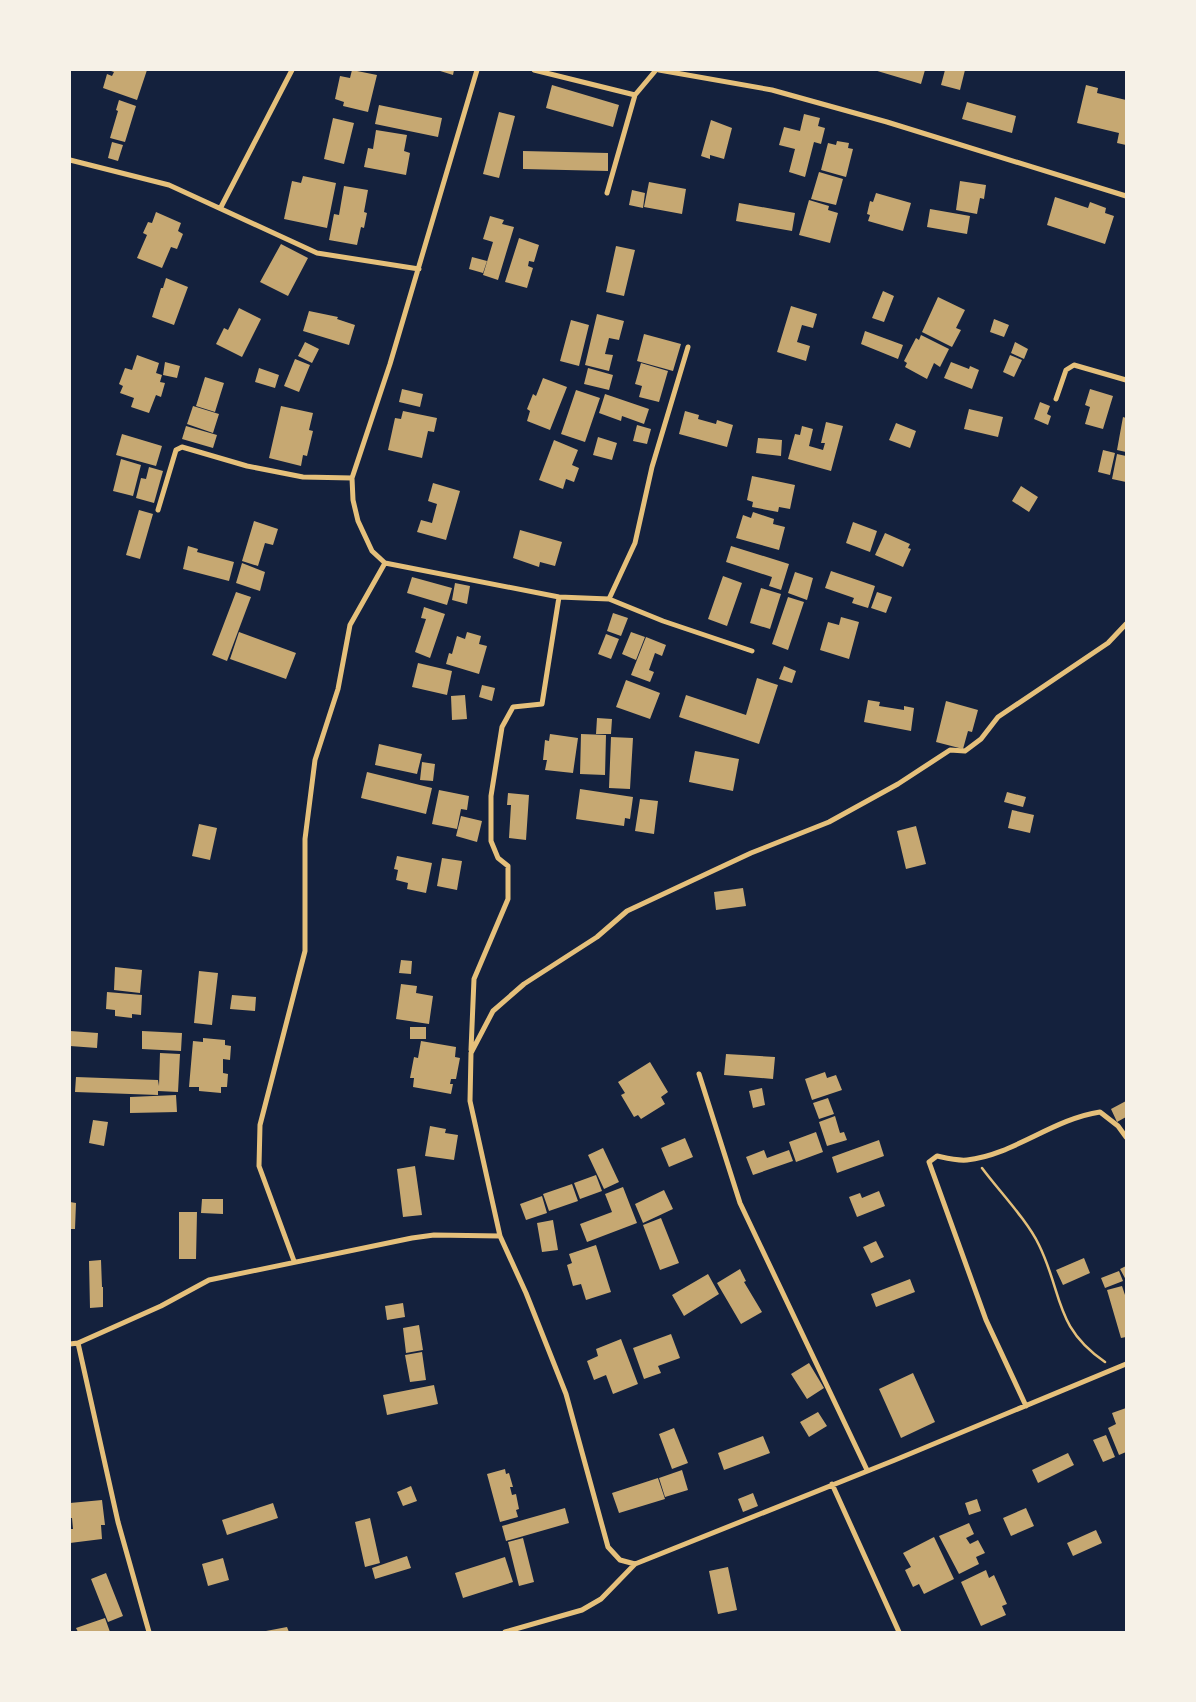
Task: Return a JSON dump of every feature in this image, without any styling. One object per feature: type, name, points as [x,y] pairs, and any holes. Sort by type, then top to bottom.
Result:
[{"type":"street","points":[[221,207],[292,70]]},
{"type":"street","points":[[477,70],[390,364],[352,478],[353,500],[358,521],[372,551],[385,563],[559,597],[609,599],[663,621],[752,651]]},
{"type":"street","points":[[534,70],[635,95]]},
{"type":"street","points":[[607,192],[635,95],[658,70],[772,90],[887,122],[1126,196]]},
{"type":"street","points":[[70,160],[169,185],[221,207],[317,253],[419,269]]},
{"type":"street","points":[[609,599],[636,543],[652,467],[688,347]]},
{"type":"street","points":[[1056,399],[1066,370],[1074,365],[1126,380]]},
{"type":"street","points":[[158,510],[176,450],[182,447],[247,466],[303,477],[352,478]]},
{"type":"street","points":[[294,1261],[259,1166],[260,1125],[305,951],[305,839],[315,760],[338,689],[350,625],[385,563]]},
{"type":"street","points":[[559,597],[542,704],[512,707],[502,727],[491,796],[491,841],[498,858],[508,866],[508,899],[474,979],[470,1101],[500,1236],[526,1293],[566,1394],[608,1547],[620,1560],[635,1564]]},
{"type":"street","points":[[471,1053],[493,1012],[524,984],[597,937],[626,912],[752,853],[829,822],[898,784],[950,750],[965,751],[981,739],[998,717],[1108,643],[1126,624]]},
{"type":"street","points":[[699,1074],[740,1204],[867,1470]]},
{"type":"street","points":[[1026,1406],[986,1320],[929,1168],[931,1159],[937,1156],[964,1160],[975,1159],[998,1152],[1050,1127],[1100,1112],[1110,1118],[1126,1138]]},
{"type":"street","points":[[70,1344],[78,1343],[161,1306],[210,1280],[294,1261],[426,1236],[500,1236]]},
{"type":"street","points":[[78,1343],[118,1522],[149,1632]]},
{"type":"street","points":[[505,1632],[582,1610],[601,1599],[635,1564],[1126,1364]]},
{"type":"street","points":[[832,1484],[899,1632]]},
{"type":"path","points":[[975,1159],[1037,1241],[1065,1320],[1077,1339],[1088,1351],[1114,1369]]},
{"type":"building","points":[[108,70],[147,70],[137,100],[103,88],[107,74],[112,76],[114,72]]},
{"type":"building","points":[[352,70],[377,75],[368,112],[343,106],[344,102],[335,99],[340,76],[350,78]]},
{"type":"building","points":[[437,70],[454,70],[453,75]]},
{"type":"building","points":[[874,70],[925,70],[921,84]]},
{"type":"building","points":[[945,70],[965,70],[960,90],[941,85]]},
{"type":"building","points":[[552,85],[619,105],[613,127],[546,108]]},
{"type":"building","points":[[1086,85],[1098,88],[1097,93],[1126,100],[1126,145],[1117,143],[1119,133],[1077,123]]},
{"type":"building","points":[[119,100],[136,106],[125,142],[110,138],[118,111],[116,110]]},
{"type":"building","points":[[967,102],[1016,116],[1012,133],[962,119]]},
{"type":"building","points":[[379,105],[442,118],[438,137],[375,124]]},
{"type":"building","points":[[499,112],[515,116],[499,178],[483,174]]},
{"type":"building","points":[[804,114],[820,118],[818,126],[825,128],[821,144],[814,142],[805,177],[789,172],[795,149],[779,145],[784,127],[800,131]]},
{"type":"building","points":[[333,118],[354,123],[344,164],[324,159]]},
{"type":"building","points":[[711,120],[732,128],[724,159],[710,155],[710,159],[701,156]]},
{"type":"building","points":[[376,130],[407,135],[404,151],[410,153],[406,175],[364,167],[368,148],[373,149]]},
{"type":"building","points":[[837,141],[849,143],[848,148],[853,149],[846,177],[821,170],[828,143],[836,145]]},
{"type":"building","points":[[112,142],[123,145],[118,161],[108,158]]},
{"type":"building","points":[[523,151],[608,153],[608,171],[523,169]]},
{"type":"building","points":[[819,172],[843,179],[836,205],[811,199]]},
{"type":"building","points":[[303,176],[336,183],[327,228],[284,219],[292,181],[301,183]]},
{"type":"building","points":[[960,181],[986,185],[984,199],[980,198],[977,214],[956,210]]},
{"type":"building","points":[[649,182],[686,189],[682,214],[644,207]]},
{"type":"building","points":[[344,186],[368,190],[364,212],[367,213],[364,228],[361,227],[357,245],[329,240],[334,214],[339,215]]},
{"type":"building","points":[[632,190],[645,193],[643,208],[629,205]]},
{"type":"building","points":[[876,193],[911,203],[903,231],[868,221],[870,215],[867,214],[870,201],[873,202]]},
{"type":"building","points":[[1055,197],[1088,208],[1090,202],[1106,208],[1105,213],[1114,216],[1105,244],[1047,225]]},
{"type":"building","points":[[809,200],[829,206],[828,210],[838,213],[830,243],[799,235]]},
{"type":"building","points":[[739,203],[795,213],[792,231],[736,221]]},
{"type":"building","points":[[930,209],[970,216],[967,234],[927,227]]},
{"type":"building","points":[[156,212],[181,223],[178,231],[183,234],[177,249],[171,247],[162,268],[137,258],[147,235],[143,233],[148,222],[152,223]]},
{"type":"building","points":[[490,216],[504,220],[502,224],[514,227],[498,280],[483,275],[493,242],[483,239]]},
{"type":"building","points":[[519,238],[539,245],[534,262],[529,261],[528,266],[533,268],[527,288],[505,282]]},
{"type":"building","points":[[281,244],[308,258],[288,296],[260,282]]},
{"type":"building","points":[[616,246],[635,250],[624,296],[606,292]]},
{"type":"building","points":[[472,257],[487,261],[483,273],[469,269]]},
{"type":"building","points":[[166,278],[188,287],[174,325],[152,317]]},
{"type":"building","points":[[883,291],[894,296],[884,322],[872,318]]},
{"type":"building","points":[[938,297],[965,310],[956,328],[961,330],[952,347],[922,332]]},
{"type":"building","points":[[791,306],[817,314],[813,328],[802,325],[797,342],[810,346],[806,361],[777,352]]},
{"type":"building","points":[[239,308],[261,319],[242,357],[216,344],[224,328],[228,330]]},
{"type":"building","points":[[309,311],[338,317],[337,319],[355,325],[349,345],[303,331]]},
{"type":"building","points":[[597,314],[624,321],[619,340],[609,338],[605,354],[613,355],[609,371],[585,365]]},
{"type":"building","points":[[994,319],[1009,325],[1004,337],[990,332]]},
{"type":"building","points":[[571,320],[589,325],[579,366],[560,361]]},
{"type":"building","points":[[865,331],[903,345],[898,359],[861,344]]},
{"type":"building","points":[[644,334],[681,344],[673,371],[637,361]]},
{"type":"building","points":[[921,335],[949,349],[940,367],[934,363],[927,379],[905,367],[907,363],[904,361],[916,338],[919,340]]},
{"type":"building","points":[[305,342],[319,349],[312,363],[298,356]]},
{"type":"building","points":[[1015,342],[1028,349],[1024,359],[1011,353]]},
{"type":"building","points":[[137,355],[159,363],[156,373],[162,375],[160,382],[165,383],[161,397],[156,395],[149,413],[131,407],[134,398],[120,393],[123,386],[119,384],[125,368],[132,370]]},
{"type":"building","points":[[1010,355],[1022,360],[1014,377],[1003,372]]},
{"type":"building","points":[[295,359],[310,365],[299,392],[284,386]]},
{"type":"building","points":[[165,362],[180,366],[177,378],[163,375]]},
{"type":"building","points":[[951,362],[969,369],[970,366],[979,370],[972,389],[944,378]]},
{"type":"building","points":[[641,363],[668,371],[659,402],[639,397],[642,386],[635,384]]},
{"type":"building","points":[[259,368],[279,375],[275,388],[255,382]]},
{"type":"building","points":[[588,368],[613,375],[609,390],[584,384]]},
{"type":"building","points":[[205,377],[224,383],[215,412],[196,406]]},
{"type":"building","points":[[543,378],[567,387],[550,430],[527,421],[530,411],[527,409],[533,394],[536,396]]},
{"type":"building","points":[[402,389],[423,394],[420,407],[399,402]]},
{"type":"building","points":[[1090,389],[1113,396],[1103,429],[1085,424],[1090,407],[1085,405]]},
{"type":"building","points":[[576,390],[600,398],[585,442],[561,434]]},
{"type":"building","points":[[605,394],[649,409],[644,424],[622,416],[621,421],[599,413]]},
{"type":"building","points":[[1040,402],[1050,406],[1047,414],[1051,416],[1048,425],[1034,419]]},
{"type":"building","points":[[193,406],[219,414],[213,433],[187,424]]},
{"type":"building","points":[[281,406],[313,413],[309,430],[313,431],[307,456],[303,455],[301,466],[269,458]]},
{"type":"building","points":[[969,409],[1003,417],[998,437],[964,429]]},
{"type":"building","points":[[403,411],[437,418],[434,432],[428,431],[422,458],[388,450],[395,418],[401,419]]},
{"type":"building","points":[[685,411],[699,415],[698,419],[716,424],[717,420],[733,425],[727,447],[679,434]]},
{"type":"building","points":[[1123,417],[1126,418],[1126,452],[1117,450]]},
{"type":"building","points":[[826,422],[843,426],[831,471],[788,459],[795,434],[800,435],[802,426],[813,429],[809,446],[823,450],[825,443],[821,443]]},
{"type":"building","points":[[896,423],[916,431],[910,448],[889,440]]},
{"type":"building","points":[[637,425],[651,429],[647,444],[633,441]]},
{"type":"building","points":[[186,426],[217,435],[213,448],[182,439]]},
{"type":"building","points":[[122,434],[162,446],[156,466],[116,455]]},
{"type":"building","points":[[598,437],[617,443],[612,460],[593,455]]},
{"type":"building","points":[[758,438],[782,440],[781,456],[756,453]]},
{"type":"building","points":[[554,440],[578,450],[572,465],[579,468],[574,482],[566,479],[563,489],[539,480]]},
{"type":"building","points":[[1103,450],[1115,453],[1110,475],[1098,472]]},
{"type":"building","points":[[1117,454],[1126,456],[1126,482],[1112,479]]},
{"type":"building","points":[[121,459],[141,465],[133,496],[113,491]]},
{"type":"building","points":[[149,467],[163,471],[154,503],[136,498],[141,478],[146,479]]},
{"type":"building","points":[[752,476],[795,485],[790,509],[779,507],[778,512],[752,507],[753,502],[747,500]]},
{"type":"building","points":[[433,483],[460,491],[446,540],[417,532],[421,520],[432,523],[437,504],[428,501]]},
{"type":"building","points":[[1021,486],[1038,497],[1029,512],[1012,501]]},
{"type":"building","points":[[139,510],[153,514],[140,559],[126,555]]},
{"type":"building","points":[[753,512],[774,519],[773,524],[785,527],[779,550],[736,538],[743,515],[751,518]]},
{"type":"building","points":[[254,521],[278,529],[273,545],[265,543],[258,566],[242,561]]},
{"type":"building","points":[[853,522],[877,531],[870,552],[846,543]]},
{"type":"building","points":[[520,530],[562,542],[555,566],[540,562],[539,567],[513,558]]},
{"type":"building","points":[[885,533],[910,544],[908,548],[911,549],[903,567],[875,555]]},
{"type":"building","points":[[188,546],[198,549],[197,552],[234,562],[229,581],[183,569]]},
{"type":"building","points":[[731,546],[789,564],[781,590],[769,586],[772,577],[726,562]]},
{"type":"building","points":[[242,563],[265,572],[260,591],[236,583]]},
{"type":"building","points":[[831,571],[875,586],[868,608],[852,603],[854,598],[825,588]]},
{"type":"building","points":[[795,572],[813,578],[807,600],[788,593]]},
{"type":"building","points":[[723,576],[742,583],[727,626],[708,619]]},
{"type":"building","points":[[412,577],[452,588],[447,605],[407,593]]},
{"type":"building","points":[[455,583],[470,586],[467,604],[452,600]]},
{"type":"building","points":[[761,588],[781,594],[770,629],[750,623]]},
{"type":"building","points":[[236,592],[251,597],[227,661],[212,655]]},
{"type":"building","points":[[877,592],[892,597],[886,613],[871,608]]},
{"type":"building","points":[[788,597],[804,602],[788,650],[772,644]]},
{"type":"building","points":[[424,607],[445,614],[430,658],[415,652],[426,619],[421,618]]},
{"type":"building","points":[[613,613],[628,618],[621,636],[607,631]]},
{"type":"building","points":[[841,617],[859,622],[849,659],[820,650],[828,622],[839,625]]},
{"type":"building","points":[[239,632],[296,653],[286,679],[230,659]]},
{"type":"building","points":[[467,632],[481,636],[479,644],[487,646],[479,674],[446,664],[449,653],[452,654],[457,636],[465,639]]},
{"type":"building","points":[[631,632],[645,637],[636,660],[622,654]]},
{"type":"building","points":[[606,634],[619,639],[611,659],[598,654]]},
{"type":"building","points":[[646,637],[666,645],[662,656],[655,653],[649,670],[654,672],[650,682],[631,675]]},
{"type":"building","points":[[418,663],[452,671],[447,695],[412,687]]},
{"type":"building","points":[[784,666],[796,671],[792,683],[779,679]]},
{"type":"building","points":[[757,678],[778,685],[759,744],[679,717],[686,695],[746,715]]},
{"type":"building","points":[[626,680],[660,693],[650,719],[616,707]]},
{"type":"building","points":[[482,685],[495,688],[492,701],[479,697]]},
{"type":"building","points":[[465,695],[467,719],[452,720],[451,696]]},
{"type":"building","points":[[868,700],[880,702],[879,706],[904,710],[904,706],[914,708],[911,731],[864,722]]},
{"type":"building","points":[[946,701],[978,710],[972,732],[968,731],[963,749],[936,742]]},
{"type":"building","points":[[597,718],[612,719],[611,734],[596,734]]},
{"type":"building","points":[[550,734],[578,738],[573,773],[545,770],[547,760],[543,760],[545,740],[549,741]]},
{"type":"building","points":[[581,734],[606,735],[605,775],[580,774]]},
{"type":"building","points":[[611,737],[633,738],[630,789],[609,788]]},
{"type":"building","points":[[379,744],[422,754],[417,774],[375,765]]},
{"type":"building","points":[[695,751],[739,759],[733,791],[689,782]]},
{"type":"building","points":[[422,762],[435,764],[433,781],[420,780]]},
{"type":"building","points":[[367,772],[432,788],[426,814],[361,798]]},
{"type":"building","points":[[580,789],[633,797],[630,819],[625,818],[624,826],[576,819]]},
{"type":"building","points":[[439,790],[469,796],[467,810],[461,809],[457,829],[432,824]]},
{"type":"building","points":[[1007,792],[1026,797],[1023,807],[1004,802]]},
{"type":"building","points":[[508,793],[529,795],[526,840],[509,838],[511,805],[507,805]]},
{"type":"building","points":[[640,799],[658,801],[654,834],[635,831]]},
{"type":"building","points":[[1012,810],[1034,815],[1030,833],[1008,828]]},
{"type":"building","points":[[461,816],[482,821],[477,842],[456,836]]},
{"type":"building","points":[[199,824],[217,828],[210,860],[192,856]]},
{"type":"building","points":[[916,826],[926,864],[906,869],[897,831]]},
{"type":"building","points":[[397,856],[432,863],[426,893],[407,889],[408,883],[396,880],[398,870],[394,869]]},
{"type":"building","points":[[442,858],[462,861],[457,890],[437,886]]},
{"type":"building","points":[[743,888],[746,906],[716,910],[714,892]]},
{"type":"building","points":[[401,960],[412,961],[411,974],[399,973]]},
{"type":"building","points":[[115,967],[142,970],[140,993],[114,990]]},
{"type":"building","points":[[199,971],[218,973],[212,1025],[194,1023]]},
{"type":"building","points":[[401,984],[417,986],[416,993],[433,996],[429,1024],[396,1019]]},
{"type":"building","points":[[107,992],[142,995],[141,1015],[132,1014],[132,1018],[115,1016],[115,1010],[106,1009]]},
{"type":"building","points":[[232,995],[256,997],[255,1011],[230,1009]]},
{"type":"building","points":[[410,1027],[426,1027],[426,1039],[410,1039]]},
{"type":"building","points":[[70,1031],[98,1033],[97,1048],[70,1046]]},
{"type":"building","points":[[142,1031],[182,1033],[181,1051],[142,1049]]},
{"type":"building","points":[[203,1038],[225,1040],[225,1045],[231,1046],[230,1060],[223,1059],[223,1073],[228,1074],[227,1087],[221,1087],[221,1093],[199,1091],[199,1087],[189,1087],[193,1041],[203,1042]]},
{"type":"building","points":[[421,1041],[456,1047],[455,1057],[460,1058],[456,1079],[451,1079],[450,1084],[453,1084],[451,1094],[413,1087],[414,1078],[410,1078],[414,1057],[418,1058]]},
{"type":"building","points":[[160,1053],[180,1054],[178,1092],[158,1091],[158,1095],[75,1092],[76,1077],[158,1080],[159,1086]]},
{"type":"building","points":[[726,1054],[775,1057],[773,1079],[724,1075]]},
{"type":"building","points":[[650,1062],[668,1092],[661,1097],[665,1104],[641,1119],[638,1115],[634,1117],[621,1095],[625,1093],[618,1082]]},
{"type":"building","points":[[825,1072],[827,1078],[836,1075],[842,1090],[812,1100],[805,1079]]},
{"type":"building","points":[[762,1088],[765,1105],[753,1108],[749,1091]]},
{"type":"building","points":[[176,1095],[177,1112],[130,1113],[130,1097]]},
{"type":"building","points":[[828,1098],[834,1114],[819,1119],[813,1103]]},
{"type":"building","points":[[1126,1101],[1126,1117],[1117,1122],[1111,1109]]},
{"type":"building","points":[[835,1116],[840,1133],[844,1132],[847,1140],[827,1146],[819,1122]]},
{"type":"building","points":[[93,1120],[108,1122],[104,1146],[89,1143]]},
{"type":"building","points":[[430,1126],[446,1129],[445,1133],[458,1135],[454,1160],[425,1156]]},
{"type":"building","points":[[816,1132],[823,1152],[796,1162],[789,1142]]},
{"type":"building","points":[[685,1138],[693,1157],[669,1167],[661,1148]]},
{"type":"building","points":[[879,1140],[884,1156],[837,1173],[832,1157]]},
{"type":"building","points":[[603,1148],[619,1182],[604,1189],[588,1155]]},
{"type":"building","points":[[764,1150],[767,1158],[789,1150],[793,1161],[753,1175],[746,1157]]},
{"type":"building","points":[[415,1166],[422,1215],[403,1217],[397,1169]]},
{"type":"building","points":[[596,1175],[602,1191],[580,1199],[574,1183]]},
{"type":"building","points":[[572,1184],[578,1201],[549,1211],[543,1194]]},
{"type":"building","points":[[623,1187],[637,1223],[587,1242],[580,1224],[612,1212],[605,1194]]},
{"type":"building","points":[[664,1190],[673,1209],[643,1223],[635,1204]]},
{"type":"building","points":[[879,1191],[885,1206],[857,1217],[849,1197],[860,1193],[862,1198]]},
{"type":"building","points":[[542,1196],[547,1213],[526,1220],[520,1204]]},
{"type":"building","points":[[202,1199],[223,1199],[223,1214],[201,1213]]},
{"type":"building","points":[[70,1202],[76,1203],[75,1229],[70,1229]]},
{"type":"building","points":[[179,1212],[197,1212],[196,1259],[179,1259]]},
{"type":"building","points":[[661,1218],[679,1263],[660,1270],[643,1225]]},
{"type":"building","points":[[553,1220],[558,1250],[542,1252],[537,1223]]},
{"type":"building","points":[[876,1241],[884,1257],[871,1263],[863,1247]]},
{"type":"building","points":[[596,1245],[611,1292],[586,1300],[581,1284],[573,1286],[567,1265],[572,1263],[569,1254]]},
{"type":"building","points":[[1084,1258],[1090,1273],[1063,1285],[1056,1270]]},
{"type":"building","points":[[101,1260],[103,1307],[90,1308],[89,1261]]},
{"type":"building","points":[[1126,1266],[1126,1280],[1120,1269]]},
{"type":"building","points":[[740,1269],[746,1281],[744,1282],[762,1312],[741,1324],[717,1283]]},
{"type":"building","points":[[1119,1271],[1123,1281],[1105,1288],[1101,1278]]},
{"type":"building","points":[[708,1274],[719,1294],[684,1316],[672,1295]]},
{"type":"building","points":[[910,1279],[915,1292],[876,1307],[871,1294]]},
{"type":"building","points":[[1122,1286],[1126,1298],[1126,1337],[1121,1338],[1107,1290]]},
{"type":"building","points":[[403,1303],[405,1317],[387,1320],[385,1306]]},
{"type":"building","points":[[419,1325],[423,1350],[406,1353],[403,1328]]},
{"type":"building","points":[[671,1334],[680,1358],[658,1366],[661,1373],[644,1379],[633,1348]]},
{"type":"building","points":[[621,1339],[638,1384],[613,1394],[606,1375],[594,1380],[587,1361],[598,1356],[596,1349]]},
{"type":"building","points":[[422,1352],[426,1380],[410,1382],[405,1355]]},
{"type":"building","points":[[809,1363],[824,1388],[807,1399],[791,1374]]},
{"type":"building","points":[[913,1373],[935,1422],[901,1438],[879,1389]]},
{"type":"building","points":[[434,1385],[438,1404],[387,1415],[383,1395]]},
{"type":"building","points":[[1126,1408],[1126,1452],[1119,1455],[1108,1428],[1116,1424],[1112,1413]]},
{"type":"building","points":[[818,1412],[827,1426],[809,1437],[800,1422]]},
{"type":"building","points":[[674,1428],[688,1463],[672,1469],[659,1434]]},
{"type":"building","points":[[1106,1435],[1115,1457],[1103,1462],[1093,1440]]},
{"type":"building","points":[[763,1436],[770,1453],[724,1470],[718,1453]]},
{"type":"building","points":[[1068,1453],[1074,1465],[1038,1483],[1032,1470]]},
{"type":"building","points":[[505,1469],[506,1474],[509,1473],[513,1487],[510,1487],[512,1495],[516,1494],[519,1509],[516,1510],[518,1517],[500,1522],[487,1474]]},
{"type":"building","points":[[682,1470],[688,1490],[665,1497],[659,1478]]},
{"type":"building","points":[[658,1478],[665,1499],[619,1513],[612,1493]]},
{"type":"building","points":[[411,1486],[417,1501],[403,1506],[397,1492]]},
{"type":"building","points":[[753,1493],[758,1506],[743,1512],[738,1499]]},
{"type":"building","points":[[977,1499],[981,1511],[969,1515],[965,1503]]},
{"type":"building","points":[[102,1500],[105,1525],[101,1525],[102,1539],[70,1543],[70,1529],[73,1529],[72,1518],[70,1518],[70,1503]]},
{"type":"building","points":[[273,1503],[278,1518],[227,1535],[222,1520]]},
{"type":"building","points":[[565,1508],[569,1523],[506,1541],[502,1526]]},
{"type":"building","points":[[1026,1508],[1034,1526],[1011,1536],[1003,1518]]},
{"type":"building","points":[[370,1518],[380,1563],[365,1567],[355,1522]]},
{"type":"building","points":[[969,1523],[974,1534],[966,1538],[970,1544],[978,1540],[985,1553],[976,1557],[979,1564],[959,1574],[939,1536]]},
{"type":"building","points":[[1096,1530],[1102,1543],[1073,1556],[1067,1543]]},
{"type":"building","points":[[934,1537],[954,1579],[924,1594],[919,1584],[913,1587],[905,1570],[911,1567],[903,1553]]},
{"type":"building","points":[[523,1538],[534,1582],[519,1586],[508,1542]]},
{"type":"building","points":[[407,1556],[411,1568],[375,1579],[372,1568]]},
{"type":"building","points":[[505,1557],[513,1582],[463,1598],[455,1573]]},
{"type":"building","points":[[223,1558],[229,1580],[208,1586],[202,1564]]},
{"type":"building","points":[[728,1567],[737,1610],[718,1614],[709,1571]]},
{"type":"building","points":[[986,1570],[989,1578],[994,1575],[1007,1604],[1002,1606],[1006,1615],[981,1626],[961,1582]]},
{"type":"building","points":[[106,1573],[123,1616],[108,1622],[91,1579]]},
{"type":"building","points":[[105,1618],[110,1632],[78,1632],[76,1628]]},
{"type":"building","points":[[287,1627],[289,1632],[266,1632],[266,1631]]}]
